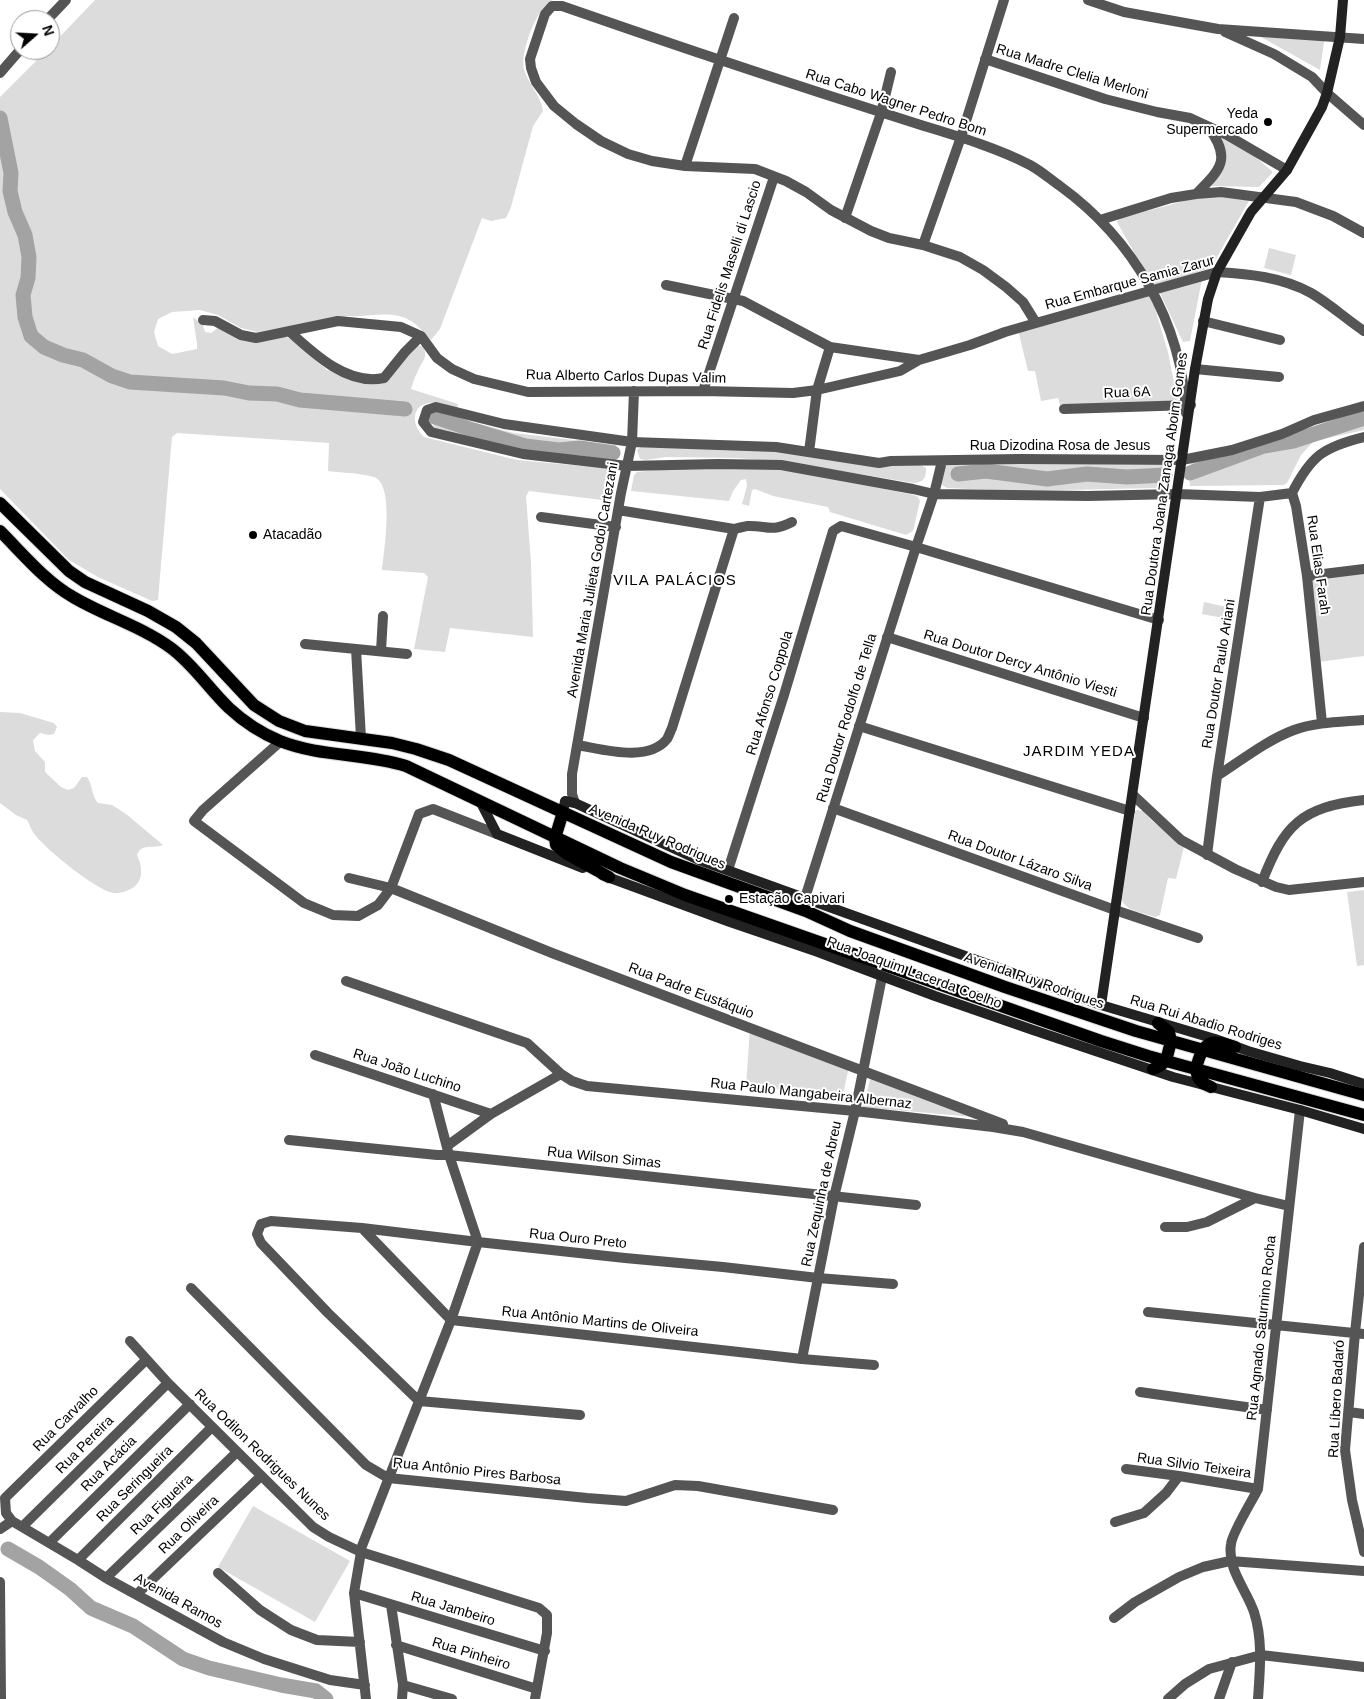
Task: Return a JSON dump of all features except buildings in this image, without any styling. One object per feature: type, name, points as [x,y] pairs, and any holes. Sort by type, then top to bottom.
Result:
[{"type":"main road","name":"Avenida Ruy Rodrigues","points":[[0,503],[61,565],[76,577],[148,611],[187,635],[242,693],[267,714],[279,721],[305,731],[405,746],[449,760],[568,805],[671,862],[806,911],[850,931],[1086,1015],[1202,1051],[1364,1095]]},
{"type":"main road","points":[[0,531],[56,586],[84,603],[153,636],[172,648],[190,664],[235,713],[264,734],[312,750],[391,762],[420,772],[643,879],[1101,1041],[1166,1061],[1364,1115]]},
{"type":"main road","points":[[568,805],[555,838],[556,845],[567,854],[610,877]]},
{"type":"main road","points":[[1153,1069],[1166,1061],[1172,1041],[1169,1032],[1158,1023]]},
{"type":"main road","points":[[1210,1087],[1200,1080],[1197,1074],[1202,1051],[1212,1043],[1235,1047]]},
{"type":"street","points":[[56,10],[66,0]]},
{"type":"street","points":[[923,245],[961,137],[1004,0]]},
{"type":"street","points":[[1088,0],[1124,12],[1218,29],[1364,39]]},
{"type":"street","name":"Rua Doutora Joana Zanaga Aboim Gomes","points":[[1102,1005],[1187,431],[1188,405],[1208,299],[1217,272],[1251,212],[1287,170],[1322,107],[1340,37],[1343,0]]},
{"type":"street","name":"Rua Cabo Wagner Pedro Bom","points":[[685,166],[652,161],[628,154],[601,141],[554,106],[536,82],[530,59],[545,14],[552,6],[562,6],[720,60],[961,137],[1031,166],[1084,204],[1119,240],[1160,305],[1169,328],[1188,405]]},
{"type":"street","points":[[734,18],[685,166],[755,169],[796,185],[831,210],[871,231],[889,238],[923,245],[960,257],[983,270],[1006,287],[1023,302],[1036,323]]},
{"type":"street","points":[[1218,29],[1274,54],[1312,77],[1327,93],[1364,125]]},
{"type":"street","name":"Rua Madre Clelia Merloni","points":[[985,59],[1104,99],[1190,118],[1227,134],[1287,170]]},
{"type":"street","points":[[0,73],[11,60]]},
{"type":"street","points":[[845,218],[881,112],[891,72]]},
{"type":"street","points":[[1196,194],[1215,175],[1221,164],[1222,151],[1218,140],[1206,124]]},
{"type":"street","name":"Rua Fidelis Maselli di Lascio","points":[[703,391],[774,177]]},
{"type":"street","points":[[1100,220],[1151,204],[1196,194],[1221,192],[1296,202],[1314,208],[1364,233]]},
{"type":"street","name":"Rua Embarque Samia Zarur","points":[[921,359],[1036,323],[1217,272],[1269,278],[1295,285],[1328,304],[1364,331]]},
{"type":"street","points":[[666,285],[734,298],[758,308],[830,347],[921,359]]},
{"type":"street","points":[[203,320],[215,321],[241,335],[256,338],[289,331],[338,321],[401,327],[421,336],[384,378],[373,381],[329,366],[289,331]]},
{"type":"street","points":[[1203,321],[1280,340]]},
{"type":"street","name":"Rua Alberto Carlos Dupas Valim","points":[[421,336],[437,358],[452,369],[474,379],[528,392],[703,391],[793,393],[817,390],[900,371],[921,359]]},
{"type":"street","points":[[809,452],[817,390],[830,347]]},
{"type":"street","points":[[1195,369],[1279,377]]},
{"type":"street","name":"Avenida Maria Julieta Godoi Cartezani","points":[[568,805],[572,794],[572,774],[618,510],[632,442],[634,391]]},
{"type":"street","name":"Rua 6A","points":[[1064,409],[1188,405]]},
{"type":"street","name":"Rua Dizodina Rosa de Jesus","points":[[627,466],[524,454],[431,432],[423,422],[427,410],[436,407],[504,424],[632,442],[776,447],[879,463],[891,461],[1018,459],[1182,460],[1232,450],[1282,434],[1314,420],[1358,406],[1364,406]]},
{"type":"street","points":[[627,466],[781,465],[934,494],[1088,496],[1177,494],[1260,497],[1292,493],[1308,464],[1315,458],[1351,440],[1364,437]]},
{"type":"street","name":"Rua Doutor Rodolfo de Tella","points":[[805,898],[934,494],[942,461]]},
{"type":"street","name":"Rua Elias Farah","points":[[1292,493],[1296,506],[1307,576],[1322,724]]},
{"type":"street","name":"Rua Doutor Paulo Ariani","points":[[1207,855],[1217,776],[1260,497]]},
{"type":"street","points":[[618,510],[734,529],[747,526],[771,529],[792,522]]},
{"type":"street","points":[[541,517],[616,526]]},
{"type":"street","name":"Rua Afonso Coppola","points":[[728,870],[784,695],[833,531],[841,526],[916,546]]},
{"type":"street","points":[[577,745],[635,754],[653,748],[666,740],[672,728],[734,529]]},
{"type":"street","points":[[916,546],[1158,620]]},
{"type":"street","points":[[1307,576],[1364,569]]},
{"type":"street","points":[[381,651],[383,616]]},
{"type":"street","name":"Rua Doutor Dercy Antônio Viesti","points":[[887,637],[1144,718]]},
{"type":"street","points":[[305,644],[406,654]]},
{"type":"street","points":[[356,649],[361,738]]},
{"type":"street","points":[[1217,776],[1282,735],[1296,729],[1322,724],[1364,720]]},
{"type":"street","points":[[859,726],[1130,811]]},
{"type":"street","points":[[281,741],[203,810],[194,821],[304,903],[333,915],[358,916],[378,905],[391,888],[420,814],[426,810],[433,808],[497,834]]},
{"type":"street","points":[[1133,795],[1181,840],[1262,882],[1289,890],[1364,882]]},
{"type":"street","points":[[1262,882],[1278,845],[1288,832],[1306,816],[1327,806],[1364,800]]},
{"type":"street","points":[[480,801],[497,834]]},
{"type":"street","name":"Rua Rui Abadio Rodriges","points":[[568,805],[669,848],[1102,1005],[1215,1039],[1235,1047],[1300,1066],[1330,1072],[1364,1084]]},
{"type":"street","name":"Rua Doutor Lázaro Silva","points":[[833,808],[1198,938]]},
{"type":"street","name":"Rua Joaquim Lacerda Coelho","points":[[497,834],[730,922],[1033,1030],[1173,1077],[1300,1110],[1364,1129]]},
{"type":"street","name":"Rua Padre Eustáquio","points":[[349,878],[391,888],[552,953],[1023,1132]]},
{"type":"street","name":"Rua Zequinha de Abreu","points":[[802,1359],[834,1197],[864,1072],[882,977]]},
{"type":"street","name":"Rua Paulo Mangabeira Albernaz","points":[[346,981],[527,1043],[560,1074],[572,1081],[587,1086],[855,1111],[1023,1132],[1289,1206]]},
{"type":"street","name":"Rua João Luchino","points":[[315,1056],[491,1114]]},
{"type":"street","points":[[448,1150],[491,1114],[560,1074]]},
{"type":"street","points":[[366,1699],[354,1593],[361,1552],[388,1478],[452,1320],[478,1242],[448,1150],[433,1094]]},
{"type":"street","name":"Rua Agnado Saturnino Rocha","points":[[1230,1561],[1231,1542],[1258,1489],[1300,1110]]},
{"type":"street","name":"Rua Wilson Simas","points":[[289,1140],[437,1155],[448,1150],[834,1197],[916,1205]]},
{"type":"street","points":[[1165,1227],[1187,1228],[1207,1222],[1255,1198]]},
{"type":"street","name":"Rua Ouro Preto","points":[[419,1401],[261,1243],[257,1234],[261,1224],[271,1221],[362,1228],[478,1242],[723,1266],[818,1278],[893,1284]]},
{"type":"street","points":[[362,1228],[452,1320]]},
{"type":"street","name":"Rua Líbero Badaró","points":[[1364,1247],[1359,1334],[1345,1450],[1352,1500],[1364,1552]]},
{"type":"street","name":"Rua Antônio Pires Barbosa","points":[[191,1288],[366,1465],[388,1478],[587,1498],[626,1500],[675,1485],[683,1485],[833,1510]]},
{"type":"street","points":[[1148,1312],[1359,1334]]},
{"type":"street","name":"Rua Antônio Martins de Oliveira","points":[[452,1320],[802,1359],[874,1365]]},
{"type":"street","name":"Rua Odilon Rodrigues Nunes","points":[[130,1341],[168,1383],[312,1527],[361,1552],[539,1608],[547,1615],[547,1633],[536,1694]]},
{"type":"street","name":"Rua Carvalho","points":[[12,1522],[6,1513],[5,1498],[146,1360]]},
{"type":"street","name":"Rua Pereira","points":[[22,1527],[168,1383]]},
{"type":"street","points":[[1140,1392],[1267,1410]]},
{"type":"street","points":[[419,1401],[580,1415]]},
{"type":"street","name":"Rua Acácia","points":[[49,1543],[190,1404]]},
{"type":"street","points":[[1349,1412],[1364,1414]]},
{"type":"street","name":"Rua Seringueira","points":[[78,1560],[212,1427]]},
{"type":"street","name":"Rua Figueira","points":[[106,1578],[237,1452]]},
{"type":"street","name":"Rua Silvio Teixeira","points":[[1126,1469],[1258,1489]]},
{"type":"street","name":"Rua Oliveira","points":[[137,1594],[261,1476]]},
{"type":"street","points":[[1115,1522],[1144,1513],[1166,1493],[1179,1476]]},
{"type":"street","points":[[0,1529],[12,1522]]},
{"type":"street","name":"Avenida Ramos","points":[[12,1522],[106,1578],[223,1642],[330,1680],[365,1685]]},
{"type":"street","points":[[1230,1561],[1253,1611],[1258,1631],[1261,1655],[1258,1699]]},
{"type":"street","points":[[1114,1618],[1135,1602],[1179,1577],[1203,1567],[1230,1561],[1364,1571]]},
{"type":"street","points":[[218,1573],[260,1610],[291,1630],[317,1640],[360,1642]]},
{"type":"street","points":[[0,1582],[1,1699]]},
{"type":"street","name":"Rua Jambeiro","points":[[354,1593],[545,1651]]},
{"type":"street","points":[[391,1605],[403,1685],[402,1699]]},
{"type":"street","name":"Rua Pinheiro","points":[[396,1645],[536,1694]]},
{"type":"street","points":[[1168,1699],[1209,1669],[1261,1655],[1364,1667]]},
{"type":"street","points":[[1218,1699],[1232,1662]]},
{"type":"street","points":[[403,1685],[452,1699]]},
{"type":"shaded area","points":[[95,0],[553,0],[541,11],[527,41],[523,61],[524,69],[540,100],[543,111],[533,126],[511,207],[506,218],[491,221],[482,218],[440,329],[431,340],[411,321],[396,315],[348,316],[257,332],[241,328],[218,315],[200,310],[172,312],[158,319],[154,332],[158,346],[172,354],[197,349],[193,317],[203,325],[205,332],[211,333],[219,327],[240,338],[286,337],[327,370],[358,382],[372,384],[414,346],[423,346],[425,357],[411,389],[458,404],[457,409],[436,403],[429,403],[419,408],[416,412],[415,422],[424,437],[517,460],[604,468],[610,471],[614,478],[610,501],[529,491],[526,496],[531,563],[533,637],[450,628],[445,652],[414,649],[428,577],[424,573],[382,570],[387,519],[384,492],[380,482],[374,477],[328,471],[329,443],[177,433],[172,437],[158,600],[152,601],[98,577],[69,560],[0,489],[0,97],[37,60],[60,60],[60,37]]},
{"type":"shaded area","points":[[1325,35],[1320,70],[1261,37]]},
{"type":"shaded area","points":[[1219,133],[1252,154],[1273,172],[1259,187],[1211,186],[1222,170]]},
{"type":"shaded area","points":[[1243,194],[1250,199],[1213,264],[1207,269],[1156,285],[1150,280],[1117,221],[1121,218],[1199,197]]},
{"type":"shaded area","points":[[1269,248],[1296,255],[1291,275],[1264,268]]},
{"type":"shaded area","points":[[1202,279],[1190,341],[1183,342],[1159,291]]},
{"type":"shaded area","points":[[1150,292],[1168,352],[1179,408],[1062,412],[1058,398],[1041,401],[1035,371],[1028,371],[1018,330]]},
{"type":"shaded area","points":[[1364,411],[1364,430],[1314,441],[1301,455],[1287,483],[1283,485],[1190,486],[1188,469],[1192,462],[1283,437],[1355,412]]},
{"type":"shaded area","points":[[441,414],[514,433],[616,445],[616,458],[538,451],[492,443],[434,429],[432,421],[435,415]]},
{"type":"shaded area","points":[[642,445],[749,449],[920,464],[926,468],[926,474],[923,480],[914,483],[793,463],[738,458],[666,457],[646,460],[640,459],[637,450]]},
{"type":"shaded area","points":[[951,463],[1165,465],[1169,470],[1166,481],[1156,488],[1018,491],[947,488],[942,485],[940,480],[946,465]]},
{"type":"shaded area","points":[[666,469],[772,469],[804,473],[914,495],[920,501],[913,531],[906,535],[830,512],[828,507],[773,496],[755,489],[752,490],[749,506],[742,504],[747,486],[746,479],[741,480],[729,501],[631,491],[634,475],[637,472]]},
{"type":"shaded area","points":[[1364,571],[1364,656],[1318,662],[1308,578]]},
{"type":"shaded area","points":[[1204,602],[1231,608],[1229,619],[1202,614]]},
{"type":"shaded area","points":[[0,712],[20,713],[54,723],[57,727],[54,734],[40,733],[33,740],[35,751],[45,762],[45,772],[61,787],[68,790],[74,788],[82,777],[87,777],[98,803],[112,805],[126,814],[163,845],[144,848],[139,851],[137,855],[141,866],[141,877],[135,886],[126,891],[113,893],[95,885],[72,869],[42,842],[33,833],[27,820],[16,815],[0,803]]},
{"type":"shaded area","points":[[1135,811],[1143,811],[1152,821],[1184,847],[1176,879],[1168,878],[1160,915],[1155,917],[1131,909],[1122,899]]},
{"type":"shaded area","points":[[1364,890],[1364,965],[1357,966],[1347,892]]},
{"type":"shaded area","points":[[750,1026],[850,1062],[843,1094],[746,1087]]},
{"type":"shaded area","points":[[870,1079],[973,1117],[863,1107]]},
{"type":"shaded area","points":[[253,1506],[350,1561],[315,1622],[218,1567]]},
{"type":"waterway","points":[[0,118],[11,173],[10,191],[15,212],[25,235],[29,257],[28,278],[23,295],[25,317],[31,336],[44,347],[63,355],[83,360],[112,376],[130,382],[224,388],[249,393],[277,394],[300,400],[405,409]]},
{"type":"waterway","points":[[432,416],[525,446],[559,450],[580,448],[613,453]]},
{"type":"waterway","points":[[1190,473],[1264,446],[1293,441],[1364,418]]},
{"type":"waterway","points":[[958,474],[986,471],[1047,479],[1087,474],[1127,477],[1165,475]]},
{"type":"waterway","points":[[8,1549],[39,1567],[70,1589],[91,1608],[133,1626],[183,1659],[209,1668],[316,1691],[326,1699]]},
{"type":"place","name":"Yeda Supermercado","points":[[1268,122]]},
{"type":"place","name":"Atacadão","points":[[253,535]]},
{"type":"place","name":"Estação Capivari","points":[[729,899]]},
{"type":"district","name":"VILA PALÁCIOS","points":[[675,581]]},
{"type":"district","name":"JARDIM YEDA","points":[[1079,752]]}]
